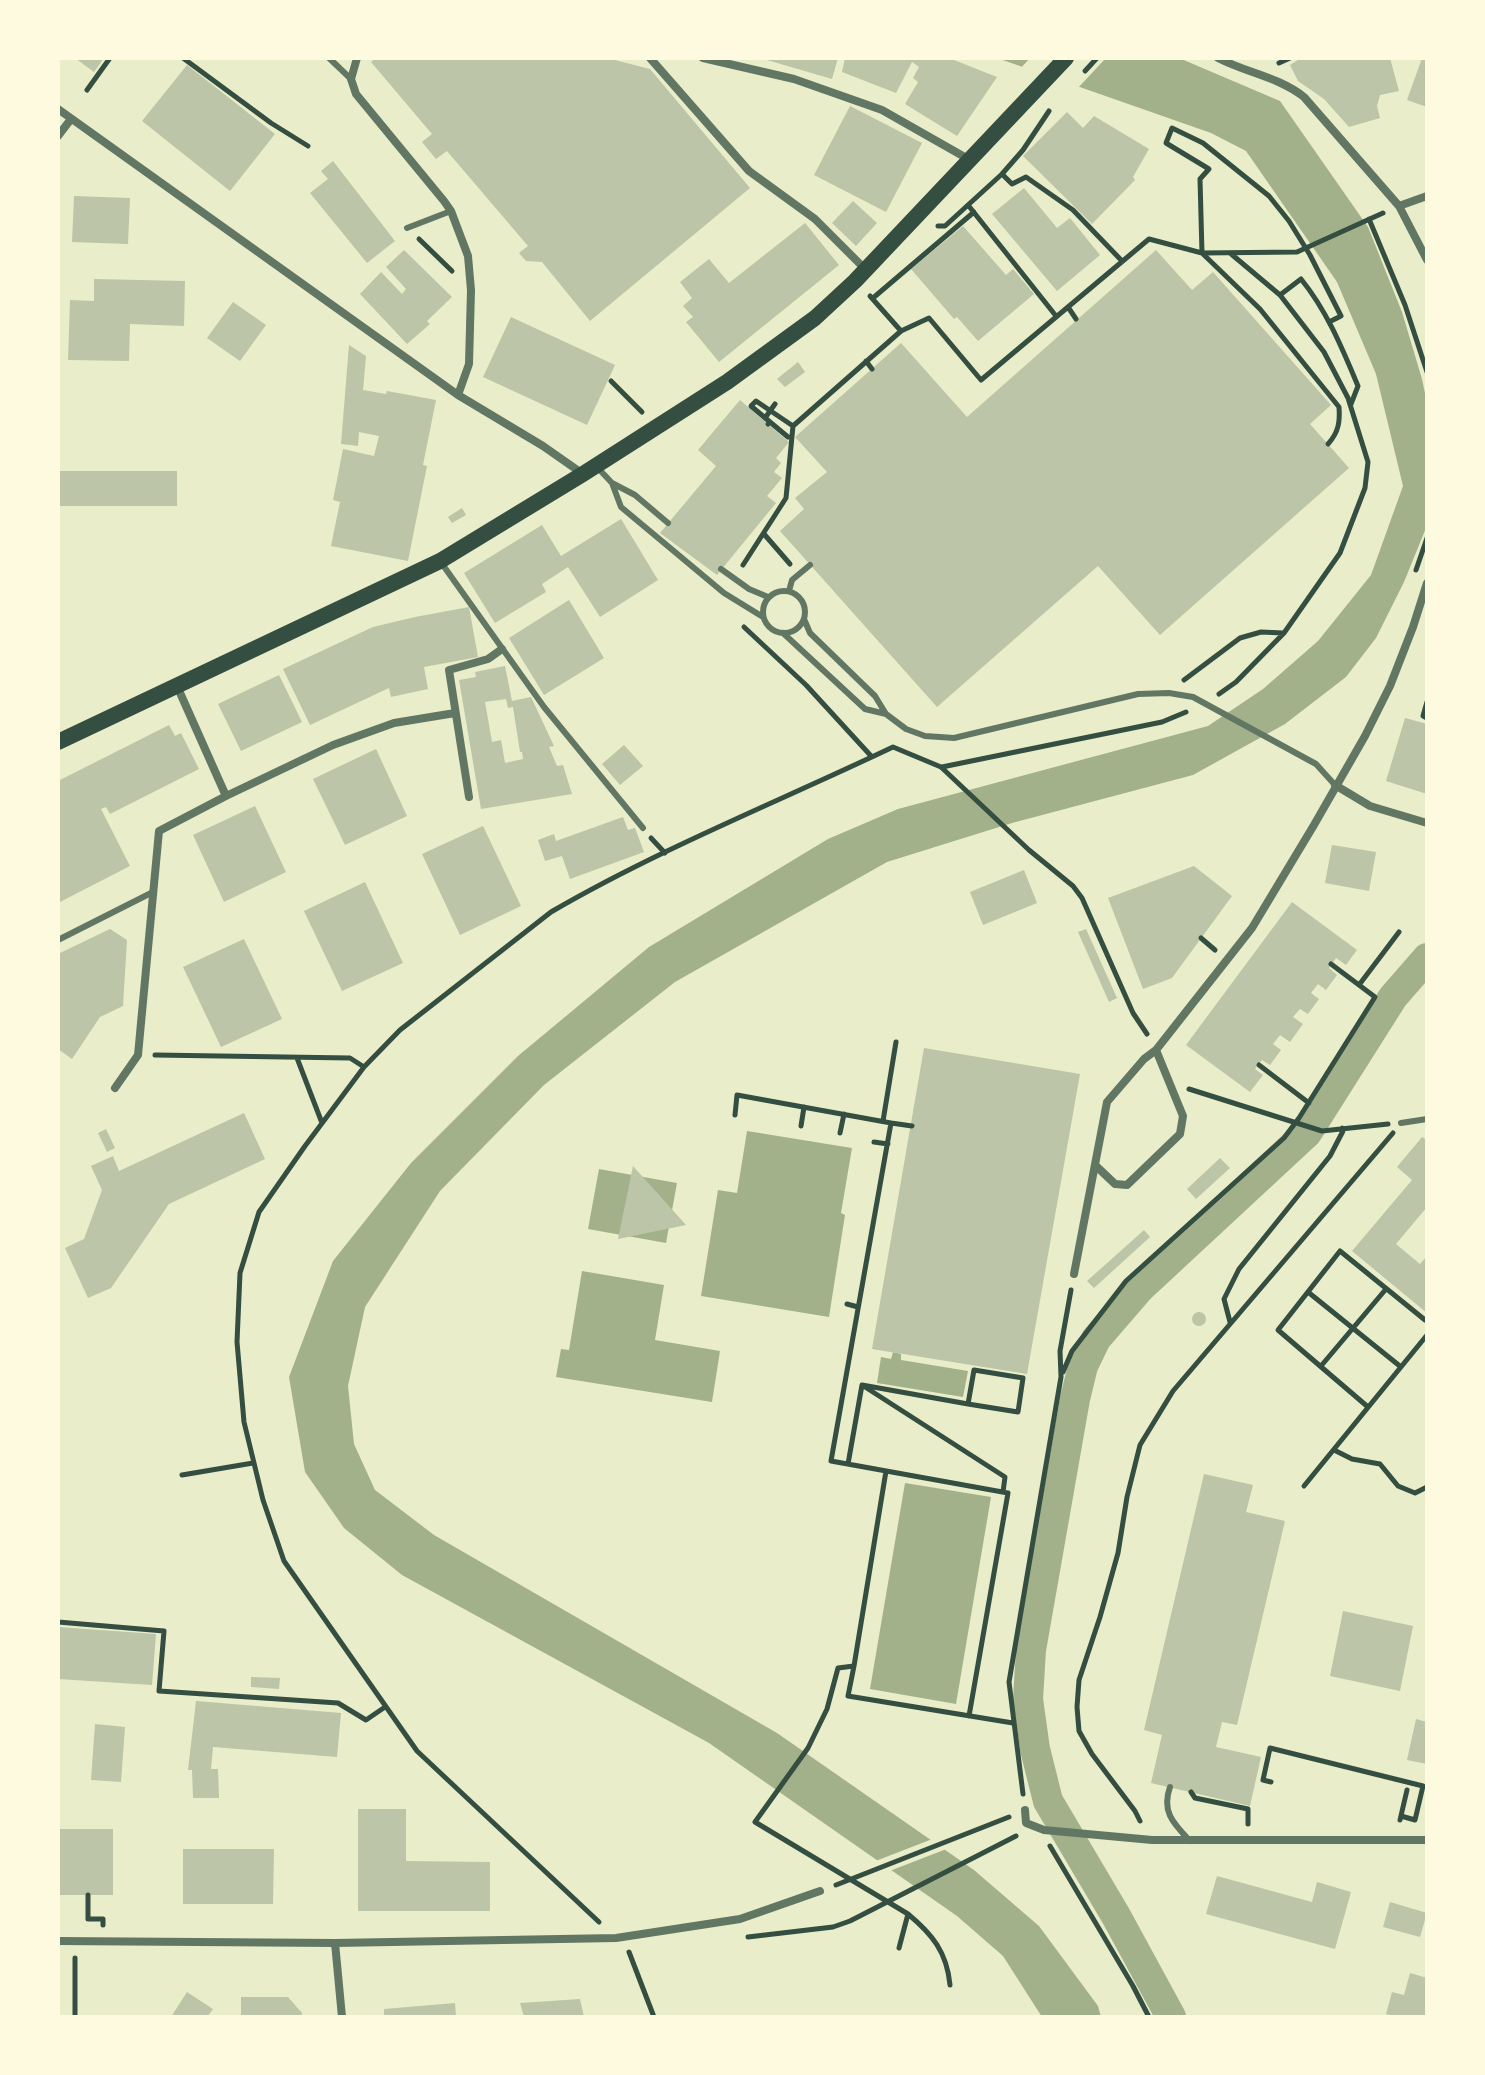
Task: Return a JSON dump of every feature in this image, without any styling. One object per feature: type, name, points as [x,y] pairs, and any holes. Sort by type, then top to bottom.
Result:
[{"type":"main road","points":[[58,742],[440,561],[590,470],[779,345],[815,318],[866,270],[1066,58]]},
{"type":"street","points":[[357,58],[351,79],[356,94],[451,211],[468,256],[471,290],[469,364],[458,395]]},
{"type":"street","points":[[650,58],[749,171],[815,219],[866,270]]},
{"type":"street","points":[[703,58],[794,79],[882,110],[970,161]]},
{"type":"street","points":[[1218,58],[1292,88],[1317,111],[1399,206],[1427,260]]},
{"type":"street","points":[[58,109],[458,395],[590,470]]},
{"type":"street","points":[[58,136],[71,119]]},
{"type":"street","points":[[1399,206],[1427,196]]},
{"type":"street","points":[[1074,1274],[1107,1102],[1144,1059],[1156,1050],[1252,928],[1365,736],[1390,686],[1427,583]]},
{"type":"street","points":[[469,797],[449,670],[488,659],[502,649]]},
{"type":"street","points":[[177,686],[226,796]]},
{"type":"street","points":[[115,1088],[138,1055],[159,831],[333,745],[394,723],[455,713]]},
{"type":"street","points":[[1335,785],[1370,806],[1427,823]]},
{"type":"street","points":[[1095,1165],[1115,1184],[1127,1185],[1180,1134],[1183,1116],[1156,1050]]},
{"type":"street","points":[[1025,1810],[1026,1823],[1048,1831],[1152,1840],[1427,1840]]},
{"type":"street","points":[[58,1941],[335,1943],[616,1938],[740,1919],[820,1891]]},
{"type":"street","points":[[335,1943],[342,2017]]},
{"type":"lane","points":[[329,58],[351,79]]},
{"type":"lane","points":[[407,228],[451,211]]},
{"type":"lane","points":[[590,470],[635,495],[668,523]]},
{"type":"lane","points":[[612,483],[621,507],[724,593],[763,617],[770,628],[783,633],[865,709],[886,714]]},
{"type":"lane","points":[[440,561],[544,707],[643,828]]},
{"type":"lane","points":[[789,591],[792,580],[810,565]]},
{"type":"lane","points":[[721,569],[749,589],[768,597]]},
{"type":"lane","points":[[763,617],[768,597],[789,591],[801,598],[805,605],[801,626],[783,633]]},
{"type":"lane","points":[[804,619],[810,633],[875,696],[886,714],[906,729],[925,736],[954,738],[1138,694],[1169,693],[1193,697],[1316,764],[1335,785]]},
{"type":"lane","points":[[58,940],[153,892]]},
{"type":"lane","points":[[1401,1123],[1427,1119]]},
{"type":"lane","points":[[1170,1787],[1166,1800],[1168,1811],[1173,1824],[1190,1841]]},
{"type":"path","points":[[87,90],[110,58]]},
{"type":"path","points":[[183,58],[271,123],[308,146]]},
{"type":"path","points":[[945,226],[1002,174],[1023,150],[1054,103]]},
{"type":"path","points":[[1328,444],[1340,424],[1339,407],[1260,309],[1202,253],[1200,179],[1209,169],[1166,143],[1172,128],[1203,143],[1269,196],[1310,255],[1341,316],[1329,322]]},
{"type":"path","points":[[1002,174],[1012,184],[1026,177],[1073,210],[1122,261]]},
{"type":"path","points":[[968,205],[1056,316]]},
{"type":"path","points":[[901,331],[871,296],[974,212]]},
{"type":"path","points":[[734,579],[786,498],[793,426],[901,331],[929,318],[981,380],[1149,239],[1202,253],[1297,252],[1367,220],[1405,305],[1427,372]]},
{"type":"path","points":[[407,228],[471,290]]},
{"type":"path","points":[[1212,698],[1236,682],[1284,633],[1340,553],[1365,488],[1368,462],[1348,398],[1324,352],[1280,295],[1230,253]]},
{"type":"path","points":[[1280,295],[1301,279],[1317,300],[1358,386],[1351,406]]},
{"type":"path","points":[[1068,307],[1076,319]]},
{"type":"path","points":[[866,361],[872,369]]},
{"type":"path","points":[[611,381],[638,407],[652,430]]},
{"type":"path","points":[[788,437],[751,406],[756,401],[793,426]]},
{"type":"path","points":[[767,421],[775,404]]},
{"type":"path","points":[[764,534],[799,574]]},
{"type":"path","points":[[739,623],[806,685],[872,757]]},
{"type":"path","points":[[1169,693],[1240,638],[1261,632],[1284,633]]},
{"type":"path","points":[[1427,702],[1423,716],[1427,718]]},
{"type":"path","points":[[941,767],[1162,722],[1188,712]]},
{"type":"path","points":[[616,1938],[417,1751],[284,1561],[263,1500],[244,1422],[237,1342],[240,1273],[259,1212],[364,1067],[400,1030],[551,912],[665,853],[893,747],[941,767],[1029,850],[1073,886],[1082,898],[1133,1013]]},
{"type":"path","points":[[1359,985],[1399,932]]},
{"type":"path","points":[[1201,938],[1216,950]]},
{"type":"path","points":[[1061,1377],[1072,1351],[1126,1281],[1298,1124],[1375,997],[1331,964]]},
{"type":"path","points":[[883,1121],[896,1042]]},
{"type":"path","points":[[138,1055],[350,1058],[364,1067]]},
{"type":"path","points":[[297,1058],[322,1123]]},
{"type":"path","points":[[1259,1065],[1309,1103]]},
{"type":"path","points":[[735,1115],[737,1095],[912,1126]]},
{"type":"path","points":[[1226,1101],[1322,1131],[1401,1123]]},
{"type":"path","points":[[801,1126],[804,1107]]},
{"type":"path","points":[[840,1133],[844,1114]]},
{"type":"path","points":[[891,1123],[831,1461],[1008,1493],[969,1716]]},
{"type":"path","points":[[1152,1840],[1079,1731],[1077,1707],[1079,1680],[1118,1553],[1140,1445],[1173,1391],[1401,1123]]},
{"type":"path","points":[[1230,1322],[1224,1299],[1239,1269],[1330,1156],[1342,1128]]},
{"type":"path","points":[[874,1142],[888,1144]]},
{"type":"path","points":[[1368,1407],[1278,1330],[1340,1251],[1425,1320]]},
{"type":"path","points":[[1025,1810],[1009,1682],[1061,1377],[1060,1351],[1074,1274]]},
{"type":"path","points":[[1321,1366],[1386,1289]]},
{"type":"path","points":[[1308,1292],[1401,1367]]},
{"type":"path","points":[[847,1304],[858,1307]]},
{"type":"path","points":[[1304,1486],[1427,1335]]},
{"type":"path","points":[[862,1385],[968,1404],[1018,1412],[1023,1378],[974,1370],[968,1404]]},
{"type":"path","points":[[848,1464],[862,1385]]},
{"type":"path","points":[[862,1385],[1005,1477],[1003,1492]]},
{"type":"path","points":[[1334,1450],[1352,1459],[1380,1464],[1398,1486],[1415,1493],[1427,1487]]},
{"type":"path","points":[[182,1475],[253,1463]]},
{"type":"path","points":[[886,1471],[848,1696],[1013,1723]]},
{"type":"path","points":[[58,1622],[164,1631],[159,1691],[338,1703],[366,1720],[385,1707]]},
{"type":"path","points":[[854,1666],[838,1668],[827,1709],[808,1748],[755,1822],[908,1914],[928,1931],[940,1950],[949,1968],[950,1985]]},
{"type":"path","points":[[1271,1782],[1263,1780],[1270,1748],[1423,1786],[1415,1820],[1401,1816]]},
{"type":"path","points":[[1396,1840],[1407,1790]]},
{"type":"path","points":[[1191,1792],[1195,1798],[1248,1809],[1248,1841]]},
{"type":"path","points":[[820,1891],[985,1827]]},
{"type":"path","points":[[1048,1831],[1051,1849],[1149,2017]]},
{"type":"path","points":[[850,1921],[995,1848]]},
{"type":"path","points":[[88,1895],[88,1919],[103,1919],[104,1942]]},
{"type":"path","points":[[899,1948],[908,1914]]},
{"type":"path","points":[[74,1941],[75,2017]]},
{"type":"path","points":[[628,1950],[654,2017]]},
{"type":"shaded area","points":[[997,58],[1179,58],[1280,101],[1368,227],[1402,312],[1422,379],[1427,403],[1426,528],[1404,582],[1376,638],[1346,677],[1285,724],[1193,775],[1012,823],[887,862],[675,982],[544,1085],[440,1191],[365,1307],[348,1386],[354,1444],[375,1490],[434,1535],[777,1733],[974,1870],[1039,1926],[1098,2006],[1101,2017],[1042,2017],[1003,1956],[957,1916],[709,1743],[402,1575],[344,1528],[305,1472],[289,1377],[333,1261],[411,1163],[518,1056],[649,947],[828,839],[898,809],[1208,726],[1263,689],[1318,641],[1371,575],[1403,486],[1376,374],[1337,282],[1246,151],[1211,133]]},
{"type":"shaded area","points":[[747,1131],[852,1148],[829,1317],[701,1296],[718,1190],[737,1193]]},
{"type":"shaded area","points":[[599,1169],[677,1183],[666,1243],[588,1229]]},
{"type":"shaded area","points":[[582,1271],[664,1285],[655,1340],[720,1351],[712,1402],[556,1377],[561,1349],[569,1350]]},
{"type":"shaded area","points":[[893,1352],[901,1354],[901,1360],[968,1371],[963,1397],[877,1383],[881,1357],[891,1359]]},
{"type":"shaded area","points":[[905,1483],[991,1497],[956,1704],[870,1689]]},
{"type":"pier","points":[[1030,58],[1106,58],[1076,90],[1019,70]]},
{"type":"pier","points":[[935,1838],[949,1848],[887,1872],[873,1862]]},
{"type":"building","points":[[75,58],[104,58],[94,72]]},
{"type":"building","points":[[376,58],[607,58],[650,69],[750,188],[590,321],[542,262],[526,261],[519,253],[528,246],[447,151],[436,159],[422,142],[432,134],[371,62]]},
{"type":"building","points":[[760,58],[838,58],[832,79]]},
{"type":"building","points":[[845,58],[949,58],[997,77],[957,136],[905,104],[918,82],[913,78],[919,67],[912,62],[896,93],[842,72]]},
{"type":"building","points":[[1301,58],[1390,58],[1399,91],[1380,95],[1377,106],[1380,118],[1349,127],[1324,99],[1298,81],[1290,65]]},
{"type":"building","points":[[1422,58],[1427,58],[1427,107],[1407,100]]},
{"type":"building","points":[[187,65],[275,134],[230,191],[142,121]]},
{"type":"building","points":[[850,106],[922,143],[886,212],[814,175]]},
{"type":"building","points":[[1067,112],[1083,128],[1094,116],[1149,149],[1133,177],[1135,180],[1092,224],[1023,156]]},
{"type":"building","points":[[333,161],[395,241],[367,263],[310,193],[328,179],[321,171]]},
{"type":"building","points":[[1024,188],[1057,228],[1070,218],[1100,255],[1057,291],[992,214]]},
{"type":"building","points":[[74,196],[130,198],[128,244],[72,242]]},
{"type":"building","points":[[853,201],[877,223],[856,246],[832,223]]},
{"type":"building","points":[[805,223],[839,265],[719,362],[686,322],[693,317],[683,306],[692,298],[680,282],[709,259],[729,283]]},
{"type":"building","points":[[963,226],[1006,275],[1013,269],[1034,294],[978,341],[957,317],[954,319],[911,269]]},
{"type":"building","points":[[404,250],[452,297],[427,321],[430,324],[407,344],[360,294],[381,272],[402,294],[406,289],[386,267]]},
{"type":"building","points":[[1156,250],[1192,290],[1213,272],[1331,405],[1310,424],[1349,468],[1160,635],[1098,566],[937,707],[780,531],[804,509],[795,498],[827,472],[795,437],[901,343],[967,417]]},
{"type":"building","points":[[94,279],[185,281],[184,326],[130,324],[129,361],[68,360],[70,300],[94,301]]},
{"type":"building","points":[[233,302],[266,325],[240,361],[207,338]]},
{"type":"building","points":[[511,317],[615,365],[587,425],[483,377]]},
{"type":"building","points":[[349,345],[366,356],[363,390],[436,400],[423,465],[427,466],[408,561],[331,546],[340,502],[333,500],[343,449],[374,456],[379,436],[359,432],[358,446],[341,444]]},
{"type":"building","points":[[798,362],[805,372],[785,387],[777,379]]},
{"type":"building","points":[[740,400],[789,442],[776,458],[781,463],[774,472],[782,478],[767,496],[776,503],[717,575],[660,533],[716,466],[698,450]]},
{"type":"building","points":[[60,471],[177,471],[177,506],[60,506]]},
{"type":"building","points":[[462,508],[466,515],[452,523],[448,517]]},
{"type":"building","points":[[621,519],[658,580],[600,617],[568,567],[542,584],[546,592],[495,623],[464,573],[542,525],[561,556]]},
{"type":"building","points":[[569,600],[604,658],[544,695],[509,638]]},
{"type":"building","points":[[469,607],[478,657],[424,667],[428,689],[391,697],[389,688],[310,725],[283,669],[373,627]]},
{"type":"building","points":[[505,666],[512,701],[531,697],[554,746],[549,747],[557,766],[563,765],[572,794],[481,809],[459,680],[476,677],[475,672]],"holes":[[[506,699],[508,708],[513,707],[523,759],[505,763],[501,740],[492,742],[485,702]]]},
{"type":"building","points":[[279,675],[302,722],[241,751],[218,704]]},
{"type":"building","points":[[1405,718],[1427,724],[1427,794],[1386,781]]},
{"type":"building","points":[[169,725],[175,736],[181,733],[199,769],[110,814],[106,807],[101,809],[130,866],[58,903],[58,781]]},
{"type":"building","points":[[624,745],[643,766],[620,785],[602,764]]},
{"type":"building","points":[[376,749],[407,816],[345,845],[313,779]]},
{"type":"building","points":[[255,806],[286,872],[224,902],[193,835]]},
{"type":"building","points":[[623,817],[628,830],[635,828],[644,852],[570,879],[562,856],[545,861],[538,840],[554,834],[556,841]]},
{"type":"building","points":[[483,826],[521,906],[460,935],[422,854]]},
{"type":"building","points":[[1332,845],[1376,852],[1369,891],[1325,883]]},
{"type":"building","points":[[1194,866],[1232,896],[1172,978],[1143,989],[1108,898]]},
{"type":"building","points":[[1024,870],[1037,903],[983,925],[970,892]]},
{"type":"building","points":[[365,882],[403,963],[342,991],[304,911]]},
{"type":"building","points":[[1292,902],[1357,950],[1346,965],[1336,958],[1329,968],[1337,975],[1326,990],[1318,984],[1311,993],[1319,999],[1308,1014],[1300,1009],[1293,1017],[1303,1024],[1290,1042],[1280,1035],[1273,1044],[1281,1050],[1270,1065],[1262,1060],[1255,1069],[1263,1075],[1250,1092],[1186,1045]]},
{"type":"building","points":[[110,929],[127,940],[123,1006],[100,1017],[72,1059],[58,1049],[58,954]]},
{"type":"building","points":[[1086,929],[1117,998],[1109,1002],[1078,932]]},
{"type":"building","points":[[244,939],[282,1019],[221,1047],[183,967]]},
{"type":"building","points":[[924,1048],[1080,1074],[1027,1374],[872,1349]]},
{"type":"building","points":[[244,1113],[265,1159],[169,1204],[111,1288],[88,1298],[65,1248],[84,1239],[102,1190],[91,1166],[113,1156],[119,1171]]},
{"type":"building","points":[[106,1129],[115,1148],[107,1152],[98,1133]]},
{"type":"building","points":[[1422,1137],[1427,1140],[1427,1207],[1396,1244],[1420,1264],[1427,1256],[1427,1313],[1352,1251],[1412,1180],[1397,1167]]},
{"type":"building","points":[[1220,1158],[1230,1168],[1196,1199],[1187,1189]]},
{"type":"building","points":[[633,1166],[686,1225],[618,1239]]},
{"type":"building","points":[[1144,1230],[1150,1237],[1094,1288],[1087,1281]]},
{"type":"building","points":[[1199,1312],[1206,1319],[1199,1326],[1192,1319]]},
{"type":"building","points":[[1204,1474],[1253,1485],[1246,1512],[1285,1521],[1237,1725],[1222,1722],[1216,1747],[1261,1757],[1250,1806],[1151,1783],[1162,1735],[1144,1730]]},
{"type":"building","points":[[1343,1611],[1413,1626],[1400,1691],[1330,1676]]},
{"type":"building","points":[[58,1627],[156,1634],[152,1685],[58,1679]]},
{"type":"building","points":[[251,1677],[280,1678],[279,1689],[251,1687]]},
{"type":"building","points":[[196,1701],[341,1713],[337,1757],[213,1747],[211,1769],[218,1769],[219,1798],[193,1798],[192,1770],[188,1770]]},
{"type":"building","points":[[1416,1719],[1427,1722],[1427,1764],[1407,1760]]},
{"type":"building","points":[[95,1724],[125,1727],[121,1782],[91,1780]]},
{"type":"building","points":[[358,1809],[406,1809],[406,1861],[490,1862],[490,1911],[358,1911]]},
{"type":"building","points":[[58,1829],[113,1829],[113,1895],[58,1895]]},
{"type":"building","points":[[183,1849],[274,1849],[273,1904],[183,1904]]},
{"type":"building","points":[[1217,1876],[1312,1902],[1317,1882],[1351,1892],[1335,1949],[1206,1914]]},
{"type":"building","points":[[1390,1902],[1427,1913],[1420,1937],[1383,1927]]},
{"type":"building","points":[[1410,1973],[1427,1978],[1427,2017],[1386,2014],[1392,1992],[1404,1995]]},
{"type":"building","points":[[187,1992],[213,2009],[207,2017],[171,2017]]},
{"type":"building","points":[[241,1997],[288,1997],[302,2017],[241,2017]]},
{"type":"building","points":[[580,1999],[584,2017],[524,2017],[520,2003]]},
{"type":"building","points":[[455,2003],[456,2017],[384,2017],[384,2009]]},
{"type":"waterway","points":[[1171,2017],[1048,1801],[1035,1749],[1028,1699],[1031,1650],[1075,1399],[1083,1366],[1096,1339],[1140,1288],[1307,1133],[1393,997],[1427,958]]}]
